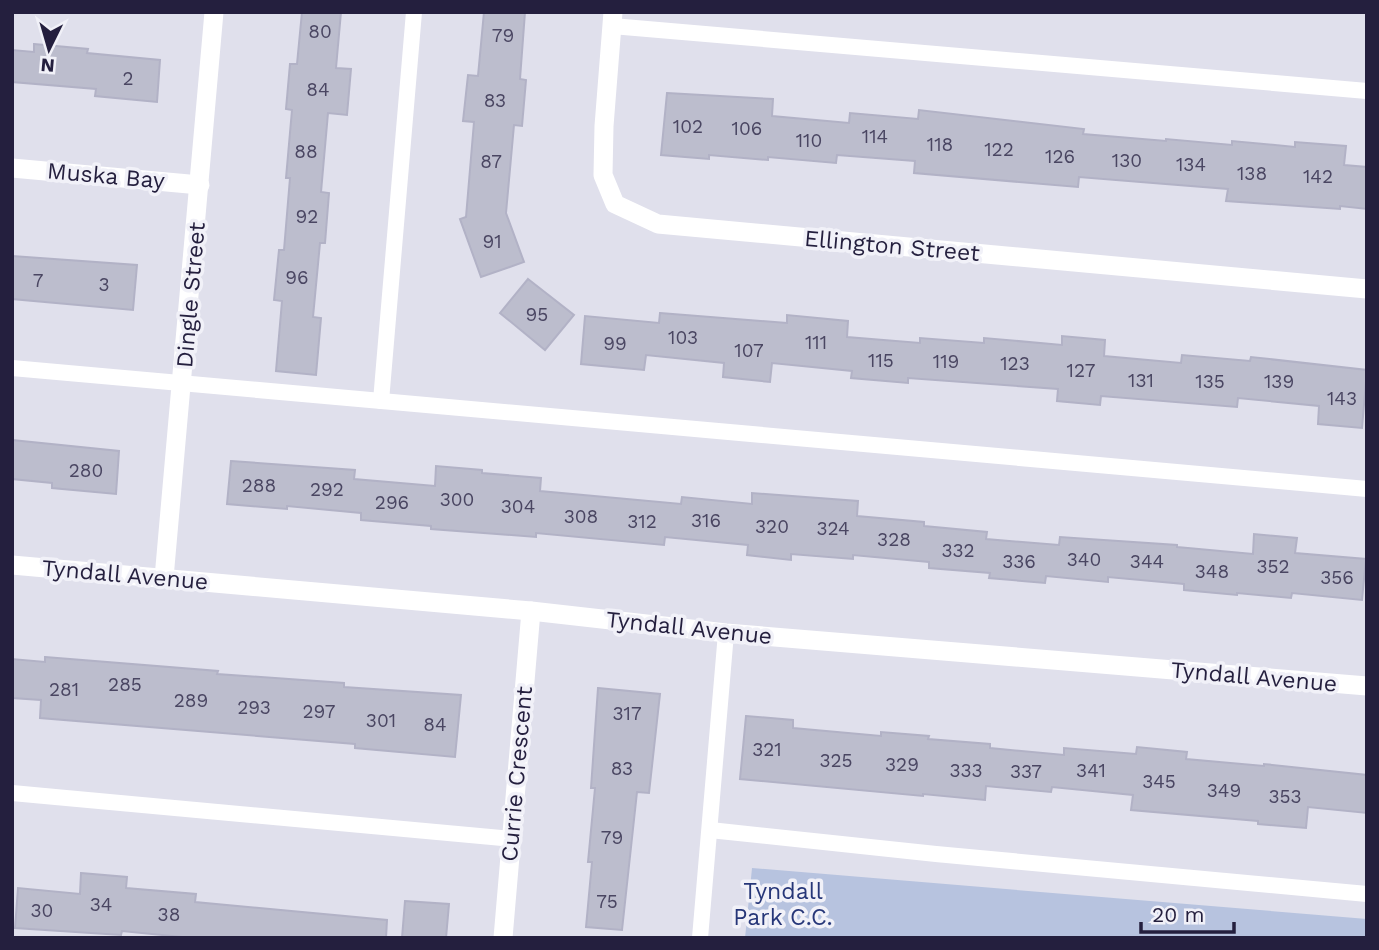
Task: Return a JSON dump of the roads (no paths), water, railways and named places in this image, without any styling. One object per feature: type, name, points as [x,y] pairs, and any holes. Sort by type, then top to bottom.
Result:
[{"type":"street","name":"Dingle Street","points":[[164,578],[214,12]]},
{"type":"street","name":"Ellington Street","points":[[612,19],[603,176],[615,205],[658,224],[1367,289]]},
{"type":"street","name":"Muska Bay","points":[[12,168],[200,185]]},
{"type":"street","name":"Tyndall Avenue","points":[[12,565],[531,611],[726,633],[1367,686]]},
{"type":"street","name":"Currie Crescent","points":[[503,938],[531,611]]},
{"type":"lane","points":[[381,401],[414,12]]},
{"type":"lane","points":[[612,19],[1367,92]]},
{"type":"lane","points":[[12,368],[1367,489]]},
{"type":"lane","points":[[701,938],[726,633]]},
{"type":"lane","points":[[12,793],[512,839]]},
{"type":"lane","points":[[710,831],[1367,894]]},
{"type":"park label","name":"Tyndall Park C.C.","points":[[783,904]]}]
